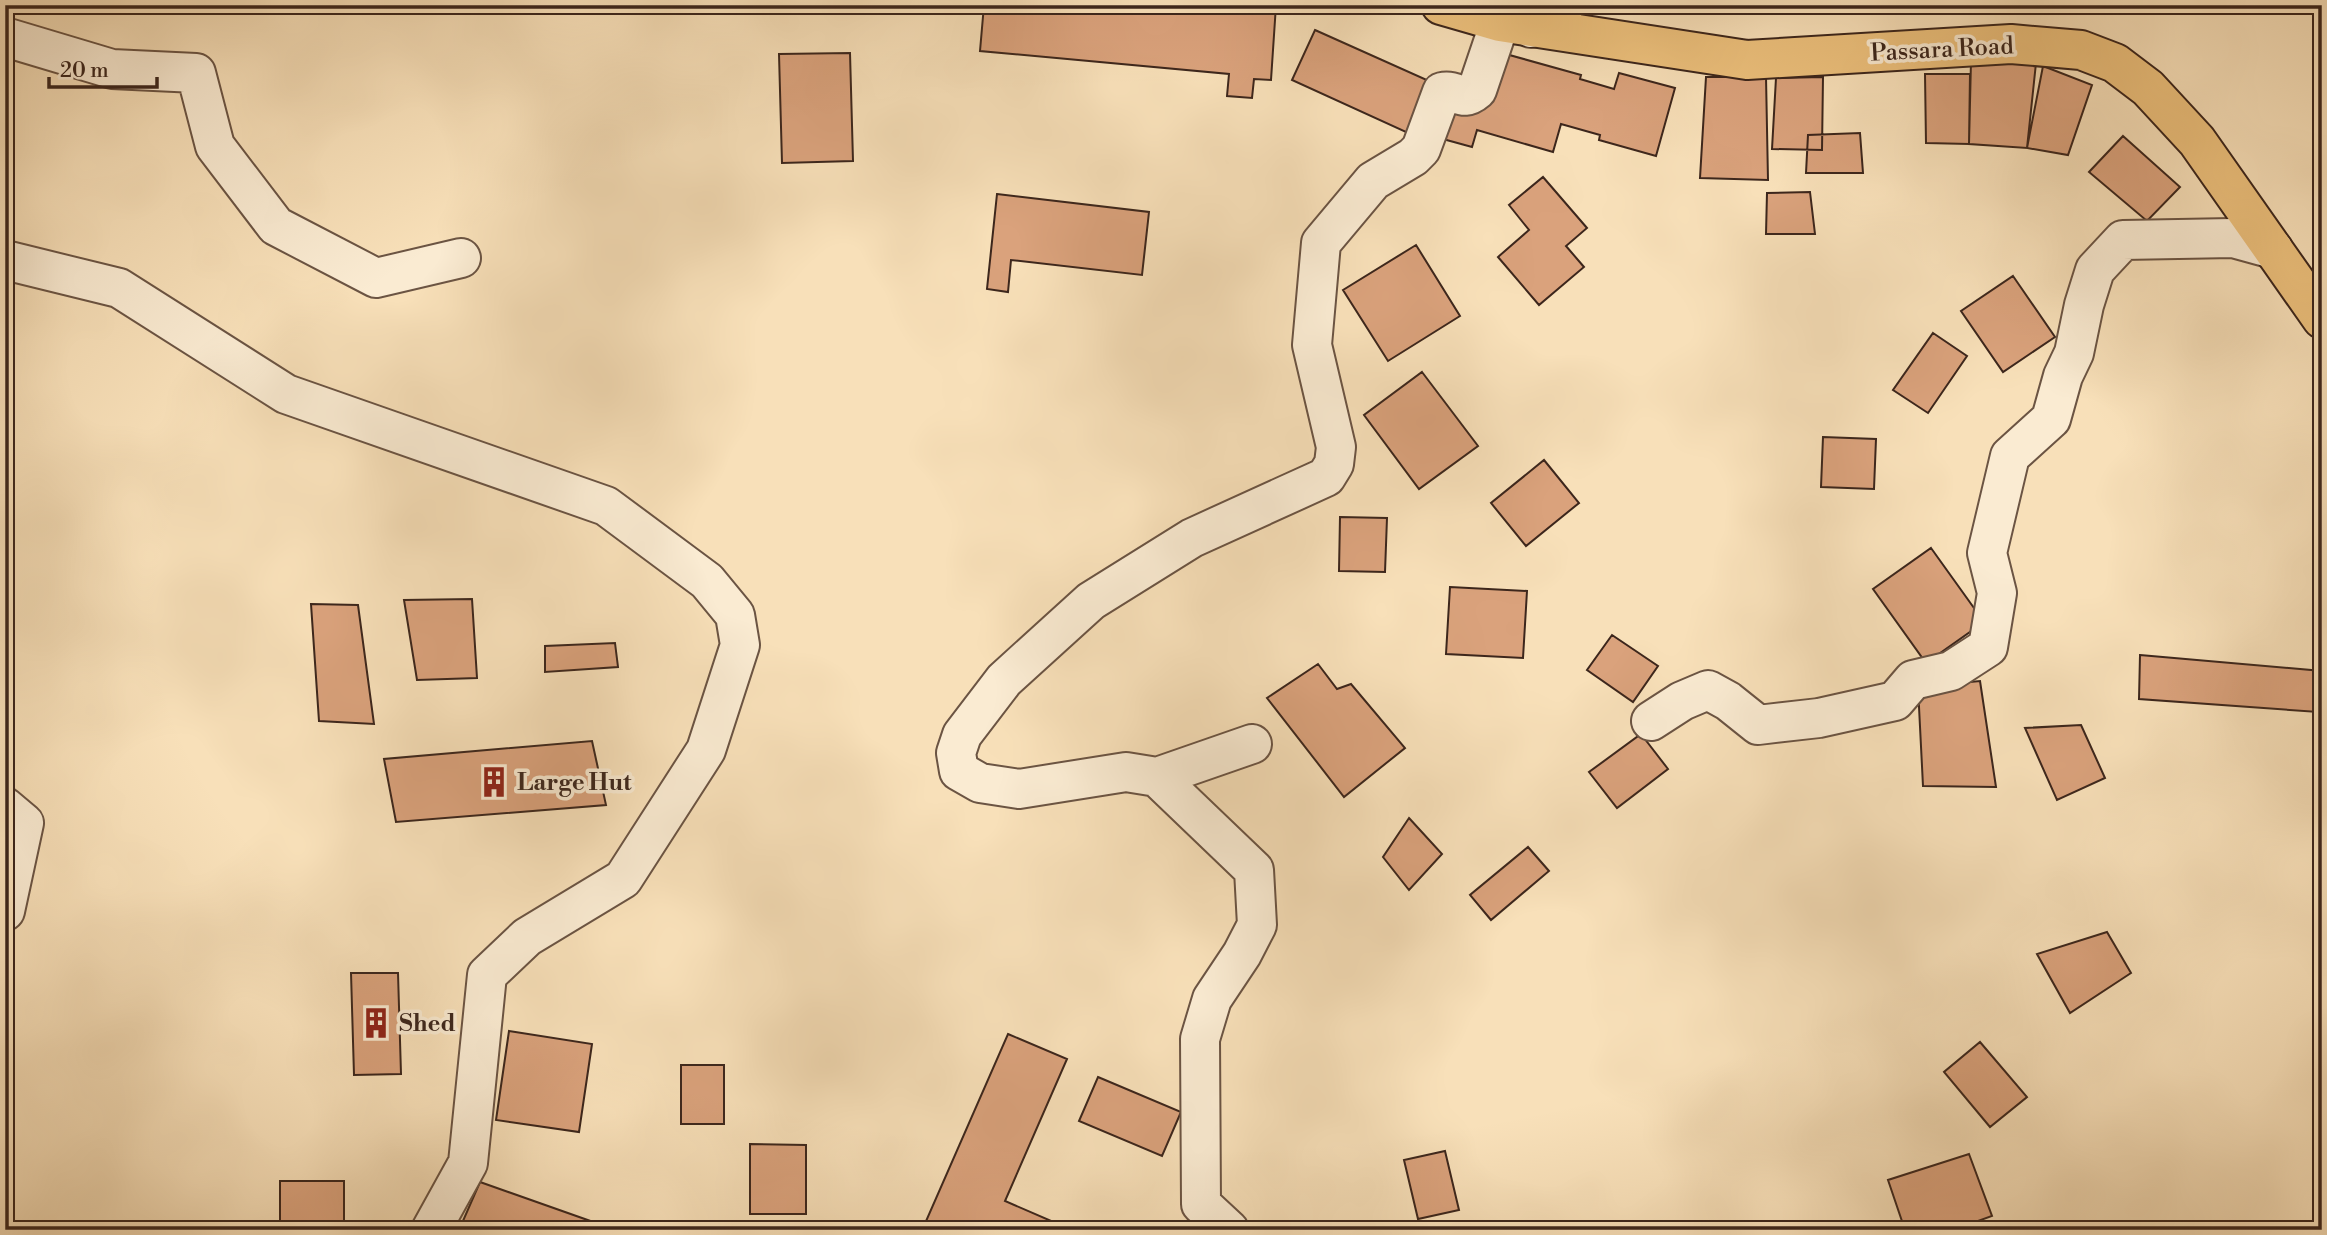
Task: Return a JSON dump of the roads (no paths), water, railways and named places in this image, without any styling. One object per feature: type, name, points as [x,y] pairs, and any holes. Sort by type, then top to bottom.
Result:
[{"type":"highway","name":"Passara Road","points":[[1441,5],[1516,25],[1747,61],[2011,44],[2081,50],[2115,63],[2148,88],[2197,141],[2322,319]]},
{"type":"street","points":[[1252,744],[1157,777],[1126,772],[1018,789],[980,783],[969,777],[959,771],[956,753],[962,735],[1004,680],[1091,601],[1192,538],[1326,477],[1334,464],[1336,447],[1311,345],[1321,243],[1373,181],[1413,157],[1421,149],[1442,92],[1470,96],[1477,90],[1516,25],[1565,5]]},
{"type":"street","points":[[5,37],[112,69],[195,72],[215,146],[276,226],[376,278],[461,258]]},
{"type":"street","points":[[1651,721],[1682,701],[1708,690],[1728,701],[1758,725],[1819,718],[1895,701],[1913,680],[1951,671],[1988,647],[1997,593],[1987,553],[2010,456],[2051,419],[2063,376],[2074,352],[2095,270],[2123,240],[2233,238],[2273,249]]},
{"type":"street","points":[[5,260],[119,288],[286,394],[606,506],[707,581],[735,615],[740,645],[706,750],[623,879],[527,937],[487,975],[468,1163],[431,1230]]},
{"type":"street","points":[[1157,777],[1254,870],[1257,925],[1242,954],[1212,999],[1200,1039],[1200,1217],[1230,1230]]},
{"type":"street","points":[[5,807],[24,823],[5,911]]},
{"type":"place","name":"Large Hut","points":[[494,782]]},
{"type":"place","name":"Shed","points":[[376,1023]]}]
